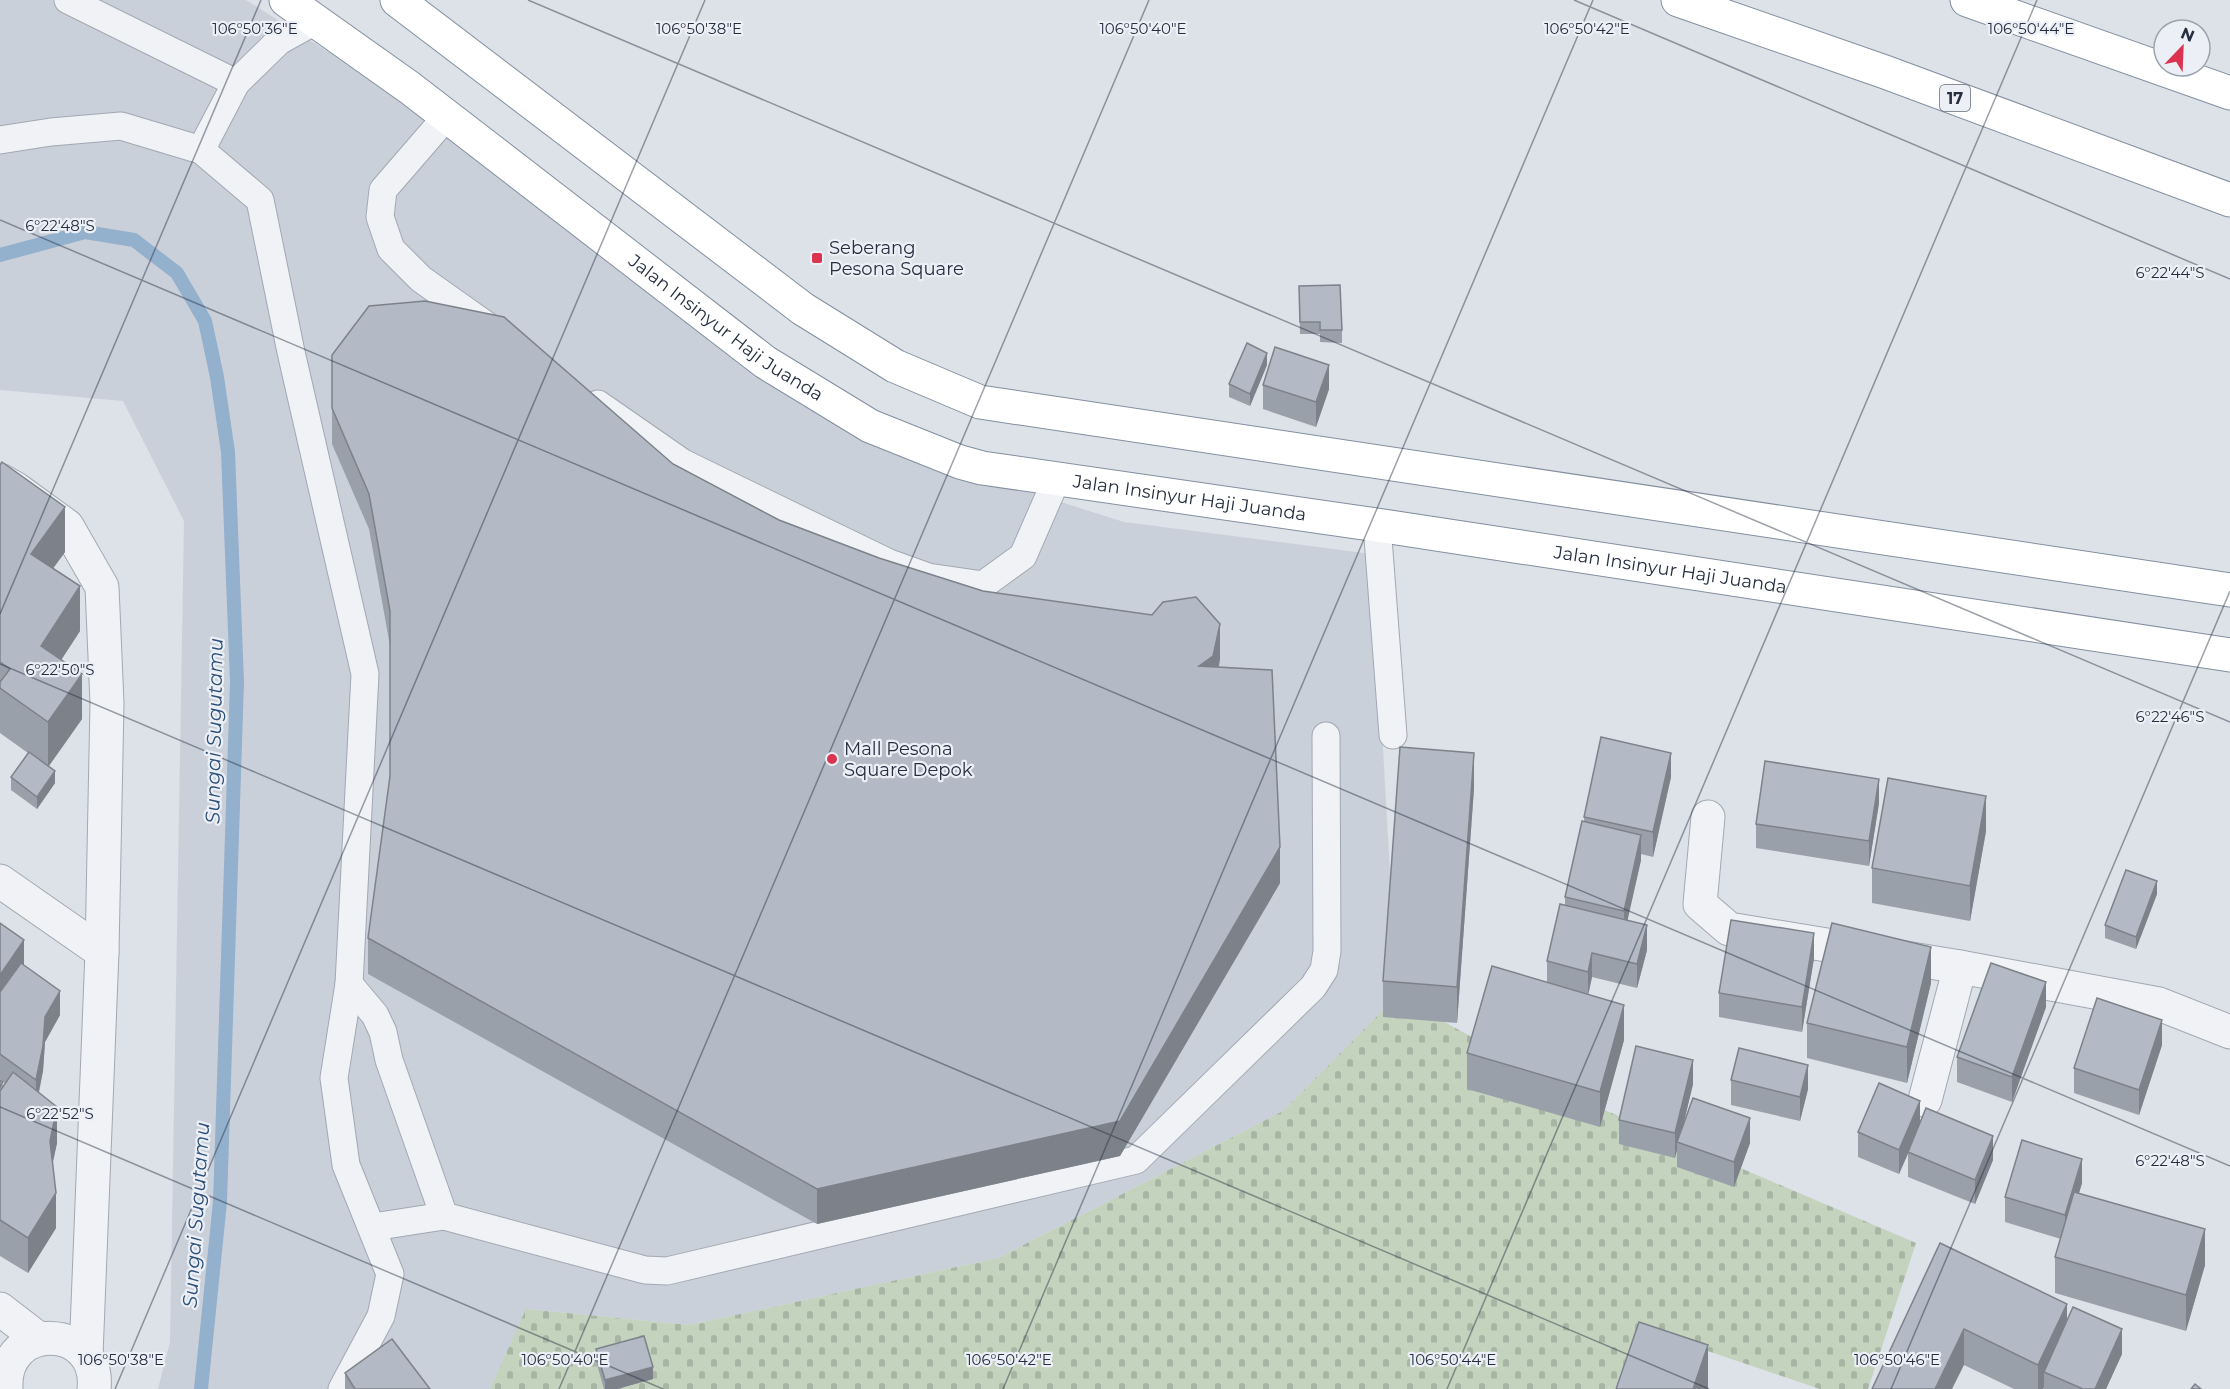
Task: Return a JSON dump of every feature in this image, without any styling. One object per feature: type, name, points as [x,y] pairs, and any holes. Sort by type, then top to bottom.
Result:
[{"type":"highway","name":"Jalan Insinyur Haji Juanda","points":[[286,0],[447,116],[765,362],[870,426],[960,462],[982,468],[1377,525],[2230,655]]},
{"type":"highway","points":[[397,0],[803,309],[895,366],[980,402],[2230,590]]},
{"type":"highway","name":"17","points":[[1678,0],[1885,72],[2230,200]]},
{"type":"highway","points":[[1967,0],[2230,93]]},
{"type":"street","points":[[0,480],[67,526],[102,587],[107,703],[102,952],[86,1355]]},
{"type":"street","points":[[1708,817],[1700,904],[1729,929],[1960,967],[2158,1004],[2230,1032]]},
{"type":"street","points":[[0,881],[102,952]]},
{"type":"street","points":[[1925,1100],[1960,967]]},
{"type":"street","points":[[0,1309],[39,1339]]},
{"type":"street","points":[[4,1381],[7,1368],[19,1350],[39,1339],[59,1339],[78,1347],[86,1355],[93,1367],[94,1389]]},
{"type":"lane","points":[[68,0],[236,82]]},
{"type":"lane","points":[[201,150],[236,82],[279,41],[315,21]]},
{"type":"lane","points":[[447,116],[383,190],[380,217],[391,249],[421,279],[518,347]]},
{"type":"lane","points":[[0,140],[51,132],[122,126],[201,150],[260,200],[291,352],[365,674],[349,984],[334,1078],[346,1165],[373,1227],[390,1274],[381,1316],[342,1389]]},
{"type":"lane","points":[[576,388],[682,463],[889,563],[928,577],[983,585],[1023,556],[1057,478]]},
{"type":"lane","points":[[1377,525],[1394,735]]},
{"type":"lane","points":[[373,1227],[444,1216],[645,1270],[667,1271],[1136,1160],[1313,987],[1324,970],[1328,951],[1326,736]]},
{"type":"lane","points":[[349,984],[375,1015],[382,1032],[388,1060],[444,1216]]},
{"type":"shaded area","name":"Mall Pesona Square Depok","points":[[0,0],[246,0],[525,176],[852,436],[1124,522],[1372,554],[1397,996],[1283,1111],[998,1258],[689,1325],[527,1309],[490,1389],[158,1389],[170,1342],[184,521],[123,401],[0,390]]},
{"type":"green space","points":[[1397,996],[1607,1111],[1916,1243],[1868,1389],[1820,1389],[1637,1327],[1615,1389],[490,1389],[526,1309],[689,1325],[998,1258],[1283,1111]]},
{"type":"building","points":[[1340,285],[1342,330],[1320,330],[1320,322],[1300,322],[1299,286]]},
{"type":"building","name":"Mall Pesona Square Depok","points":[[425,301],[504,317],[673,464],[779,520],[879,558],[983,591],[1152,615],[1163,602],[1196,597],[1220,624],[1213,656],[1199,666],[1272,670],[1280,847],[1120,1121],[817,1189],[368,938],[390,776],[390,611],[369,494],[332,408],[332,355],[369,306]]},
{"type":"building","points":[[1247,343],[1267,353],[1250,394],[1229,384]]},
{"type":"building","points":[[1275,347],[1329,365],[1316,402],[1263,385]]},
{"type":"building","points":[[2,462],[65,507],[31,554],[80,586],[41,646],[82,674],[48,722],[0,688],[0,682],[10,669],[0,662],[0,465]]},
{"type":"building","points":[[1601,737],[1671,753],[1653,832],[1584,817]]},
{"type":"building","points":[[1400,747],[1474,753],[1457,987],[1383,981]]},
{"type":"building","points":[[29,752],[55,771],[37,797],[11,777]]},
{"type":"building","points":[[1765,761],[1879,779],[1869,841],[1756,824]]},
{"type":"building","points":[[1888,778],[1986,796],[1970,886],[1872,868]]},
{"type":"building","points":[[1582,821],[1641,835],[1624,911],[1565,897]]},
{"type":"building","points":[[2126,870],[2157,881],[2136,937],[2105,925]]},
{"type":"building","points":[[1560,904],[1647,925],[1637,964],[1592,953],[1588,972],[1547,961]]},
{"type":"building","points":[[1731,920],[1814,933],[1802,1007],[1719,993]]},
{"type":"building","points":[[0,923],[24,940],[0,975]]},
{"type":"building","points":[[1832,923],[1931,947],[1907,1047],[1807,1023]]},
{"type":"building","points":[[21,963],[60,991],[45,1017],[43,1046],[36,1080],[0,1054],[0,992]]},
{"type":"building","points":[[1991,963],[2046,982],[2012,1077],[1957,1057]]},
{"type":"building","points":[[1492,966],[1624,1005],[1600,1092],[1467,1053]]},
{"type":"building","points":[[2097,998],[2162,1020],[2139,1090],[2074,1068]]},
{"type":"building","points":[[1636,1046],[1693,1060],[1675,1133],[1619,1120]]},
{"type":"building","points":[[1739,1048],[1808,1065],[1800,1097],[1731,1080]]},
{"type":"building","points":[[13,1072],[57,1107],[50,1141],[56,1193],[28,1238],[0,1220],[0,1091]]},
{"type":"building","points":[[1879,1083],[1920,1101],[1899,1150],[1858,1132]]},
{"type":"building","points":[[1693,1098],[1750,1118],[1734,1162],[1677,1142]]},
{"type":"building","points":[[1926,1108],[1993,1136],[1975,1180],[1908,1152]]},
{"type":"building","points":[[2022,1140],[2082,1159],[2065,1215],[2005,1197]]},
{"type":"building","points":[[2074,1192],[2205,1229],[2186,1295],[2055,1257]]},
{"type":"building","points":[[1940,1243],[2067,1304],[2038,1365],[1964,1329],[1935,1389],[1872,1389]]},
{"type":"building","points":[[2073,1307],[2122,1329],[2095,1389],[2083,1389],[2044,1372]]},
{"type":"building","points":[[1639,1322],[1708,1345],[1693,1389],[1616,1389]]},
{"type":"building","points":[[644,1336],[653,1367],[605,1380],[596,1349]]},
{"type":"building","points":[[392,1339],[430,1389],[355,1389],[345,1373]]},
{"type":"building","points":[[2195,1384],[2201,1389],[2191,1389]]},
{"type":"waterway","name":"Sungai Sugutamu","points":[[0,255],[85,232],[134,240],[177,273],[205,321],[217,377],[228,452],[237,682],[220,1202],[201,1389]]},
{"type":"place","name":"Seberang Pesona Square","points":[[817,258]]},
{"type":"place","name":"Mall Pesona Square Depok","points":[[832,759]]}]
